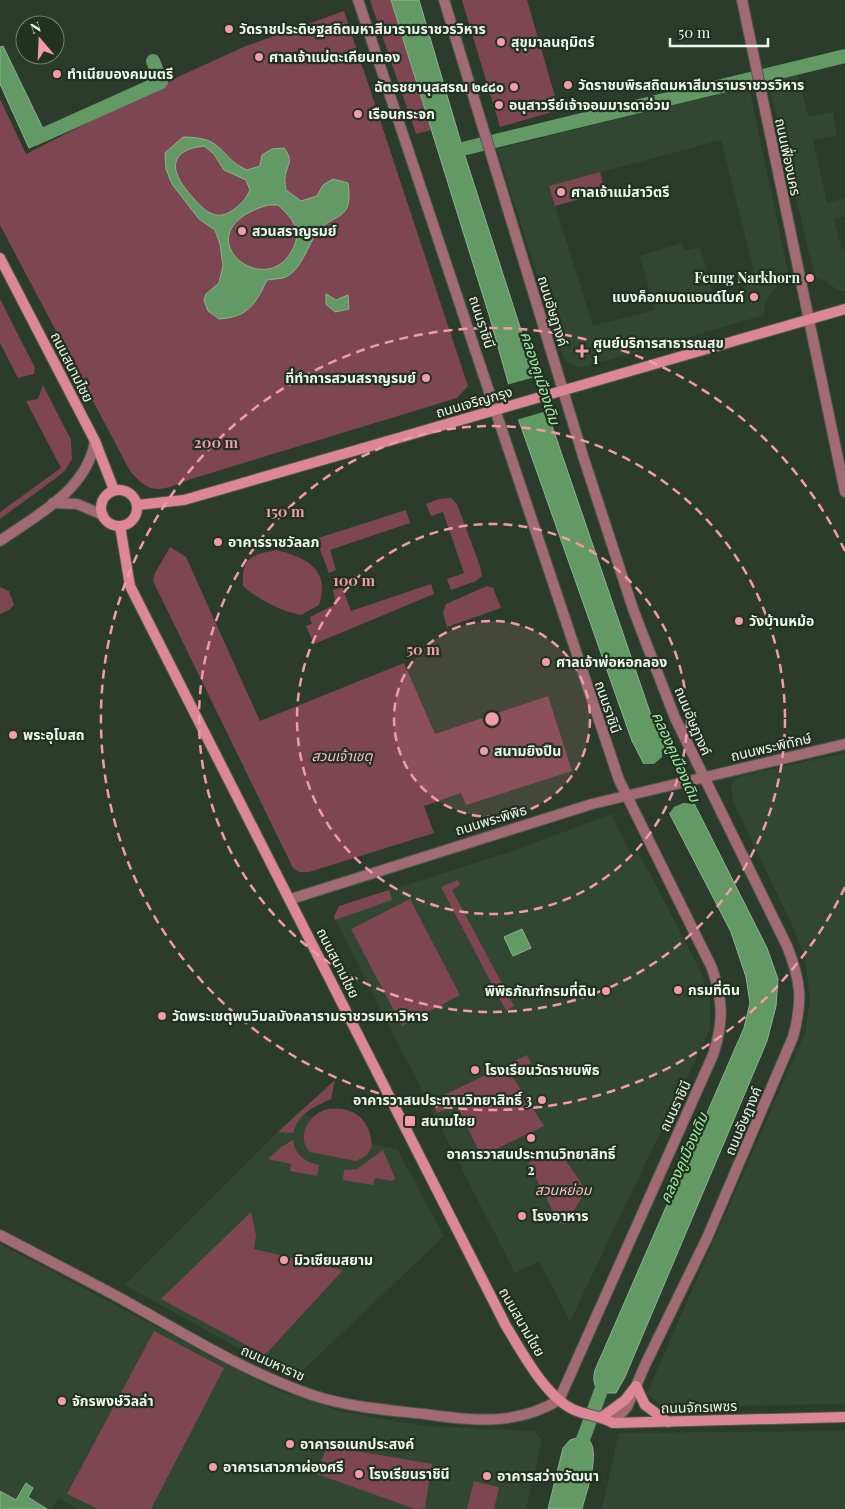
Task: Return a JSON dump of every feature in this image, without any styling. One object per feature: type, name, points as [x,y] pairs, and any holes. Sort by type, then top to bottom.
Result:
[{"type":"main road","name":"ถนนสนามไชย","points":[[0,258],[95,441],[114,490]]},
{"type":"main road","name":"ถนนเจริญกรุง","points":[[138,505],[184,500],[845,309]]},
{"type":"main road","points":[[114,490],[127,491],[132,494],[138,505],[135,517],[126,525],[120,526],[109,523],[103,515],[102,502],[114,490]]},
{"type":"main road","name":"ถนนสนามไชย","points":[[120,526],[130,586],[291,899],[506,1326],[534,1369],[560,1400]]},
{"type":"main road","points":[[602,1417],[625,1400],[636,1386],[645,1405],[668,1422]]},
{"type":"main road","name":"ถนนจักรเพชร","points":[[560,1400],[576,1411],[602,1417],[614,1423],[845,1417]]},
{"type":"street","name":"ถนนราชินี","points":[[358,0],[496,410],[584,680],[626,795],[712,968],[722,1010],[720,1033],[713,1055],[560,1400]]},
{"type":"street","name":"ถนนอัษฎางค์","points":[[444,0],[490,156],[633,610],[675,718],[703,777],[729,824],[787,946],[796,969],[801,992],[800,1014],[793,1038],[733,1180],[627,1407],[614,1423]]},
{"type":"street","name":"ถนนเฟื่องนคร","points":[[742,0],[845,492]]},
{"type":"street","points":[[0,541],[53,503],[80,479],[95,441]]},
{"type":"street","points":[[53,503],[77,504],[103,515]]},
{"type":"street","name":"ถนนพระพิทักษ์","points":[[703,777],[845,744]]},
{"type":"street","name":"ถนนพระพิพิธ","points":[[291,899],[545,817],[649,789],[703,777]]},
{"type":"street","name":"ถนนมหาราช","points":[[0,1235],[108,1291],[171,1329],[276,1381],[314,1395],[358,1406],[452,1418],[516,1418],[531,1414],[560,1400]]},
{"type":"shaded area","points":[[391,0],[419,0],[464,153],[548,414],[654,724],[767,948],[778,979],[776,1006],[767,1041],[625,1377],[616,1393],[600,1393],[594,1382],[595,1370],[744,1028],[750,1003],[746,977],[731,932],[632,741],[519,421],[489,315]]},
{"type":"shaded area","points":[[3,46],[48,139],[29,148],[0,84],[0,47]]},
{"type":"shaded area","points":[[798,73],[808,117],[833,112],[837,135],[813,140],[827,203],[845,198],[845,216],[834,219],[842,250],[845,250],[845,291],[838,290],[825,281],[815,278],[768,81]]},
{"type":"shaded area","points":[[749,87],[789,277],[773,291],[765,303],[764,315],[581,368],[571,364],[564,359],[497,149]],"holes":[[[721,140],[754,272],[741,292],[714,299],[700,247],[685,251],[682,243],[640,256],[655,310],[593,326],[549,186]]]},
{"type":"shaded area","points":[[183,137],[207,140],[247,170],[260,166],[262,155],[272,149],[284,148],[289,157],[285,180],[286,190],[301,201],[317,196],[323,185],[333,179],[348,183],[348,205],[341,215],[323,226],[317,233],[292,273],[284,278],[267,280],[254,303],[244,312],[237,316],[219,319],[208,311],[204,300],[206,294],[219,283],[223,266],[220,244],[215,230],[199,219],[172,184],[166,169],[165,153]],"holes":[[[204,146],[214,154],[224,170],[246,180],[250,190],[241,203],[226,214],[220,215],[208,212],[198,204],[182,185],[178,177],[176,162],[179,157],[192,148]],[[268,205],[278,205],[290,217],[296,232],[295,244],[283,262],[267,269],[251,267],[238,259],[230,246],[230,232],[242,217]]]},
{"type":"shaded area","points":[[326,294],[336,300],[348,295],[349,309],[335,312],[326,304]]},
{"type":"shaded area","points":[[845,753],[845,1404],[662,1407],[647,1393],[805,1033],[810,1001],[805,959],[792,925],[733,801],[731,785],[738,777]]},
{"type":"shaded area","name":"โรงเรียนวัดราชบพิธ","points":[[612,814],[632,857],[639,853],[701,972],[710,1000],[710,1029],[570,1321],[539,1261],[515,1273],[334,917],[339,906],[507,853]]},
{"type":"shaded area","points":[[522,929],[531,948],[513,956],[504,937]]},
{"type":"shaded area","name":"มิวเซียมสยาม","points":[[299,1111],[315,1119],[322,1135],[397,1149],[444,1236],[298,1375],[258,1359],[125,1285]]},
{"type":"shaded area","points":[[0,1244],[276,1390],[342,1412],[424,1426],[533,1431],[542,1440],[526,1509],[79,1509],[58,1498],[52,1509],[47,1509],[28,1497],[26,1483],[16,1500],[0,1491]]},
{"type":"shaded area","points":[[845,1431],[845,1509],[602,1509],[619,1433]]},
{"type":"shaded area","points":[[583,1436],[589,1440],[593,1448],[593,1458],[590,1480],[582,1509],[548,1509],[563,1448],[570,1440]]},
{"type":"shaded area","points":[[26,1483],[33,1488],[28,1497],[47,1509],[0,1509],[0,1491],[16,1500]]},
{"type":"green space","points":[[370,0],[391,0],[431,130],[416,134]]},
{"type":"green space","points":[[462,0],[527,0],[559,110],[500,127]]},
{"type":"green space","name":"สวนสราญรมย์","points":[[344,11],[468,386],[457,398],[173,486],[158,489],[151,488],[144,485],[130,471],[0,225],[0,99],[26,154],[182,75],[246,46]]},
{"type":"green space","points":[[600,172],[605,192],[555,206],[549,186]]},
{"type":"green space","points":[[0,299],[35,368],[34,374],[18,378],[0,343]]},
{"type":"green space","points":[[43,385],[71,440],[72,459],[64,472],[0,519],[0,512],[61,468],[26,401],[38,399]]},
{"type":"green space","points":[[451,498],[457,504],[482,576],[476,581],[451,590],[447,579],[464,573],[443,512],[431,516],[426,504],[439,499]]},
{"type":"green space","points":[[406,510],[410,523],[330,550],[336,570],[329,573],[318,544],[318,538]]},
{"type":"green space","name":"สวนเจ้าเชตุ","points":[[170,547],[186,557],[260,721],[404,663],[435,734],[548,696],[572,771],[466,805],[461,793],[424,806],[434,833],[309,872],[299,872],[293,868],[153,581],[155,573]]},
{"type":"green space","points":[[276,550],[297,556],[313,567],[321,582],[322,593],[319,605],[301,615],[285,611],[256,596],[243,586],[244,569],[249,559]]},
{"type":"green space","points":[[431,584],[434,594],[314,644],[306,626],[312,624],[310,617],[336,604],[333,590],[342,587],[351,611]]},
{"type":"green space","points":[[487,586],[493,588],[501,608],[447,627],[443,613],[446,604]]},
{"type":"green space","points":[[0,587],[9,591],[14,605],[9,610],[0,614]]},
{"type":"green space","points":[[458,880],[460,885],[452,890],[514,1006],[506,1011],[441,887]]},
{"type":"green space","points":[[389,890],[392,900],[335,920],[334,917],[339,906]]},
{"type":"green space","points":[[410,899],[460,995],[402,1026],[351,929]]},
{"type":"green space","points":[[527,1055],[531,1063],[512,1076],[544,1126],[481,1156],[457,1105],[437,1113],[432,1101]]},
{"type":"green space","points":[[335,1080],[331,1099],[313,1108],[303,1116],[293,1133],[278,1132]]},
{"type":"green space","points":[[327,1109],[342,1109],[355,1113],[360,1117],[370,1133],[372,1146],[367,1155],[356,1161],[310,1152],[304,1141],[305,1129],[316,1114]]},
{"type":"green space","points":[[293,1140],[298,1154],[309,1162],[319,1165],[317,1176],[290,1171],[291,1164],[268,1159],[281,1147]]},
{"type":"green space","name":"สวนหย่อม","points":[[557,1148],[586,1190],[566,1224],[559,1223],[528,1163]]},
{"type":"green space","points":[[383,1150],[395,1178],[392,1181],[375,1178],[373,1185],[343,1180],[344,1170],[357,1169]]},
{"type":"green space","points":[[251,1212],[256,1235],[254,1249],[343,1270],[265,1355],[161,1299]]},
{"type":"green space","points":[[154,1331],[224,1368],[151,1509],[98,1509],[67,1494]]},
{"type":"green space","points":[[327,1446],[432,1464],[425,1508],[415,1509],[317,1474]]},
{"type":"green space","points":[[474,1481],[499,1487],[494,1509],[467,1509]]},
{"type":"pier","points":[[539,376],[550,410],[516,420],[506,385]]},
{"type":"pier","points":[[669,747],[698,804],[683,803],[674,807],[668,815],[641,764],[654,764],[662,757],[662,749]]},
{"type":"waterway","points":[[450,152],[845,56]]},
{"type":"waterway","points":[[31,133],[34,139],[161,82],[153,61]]},
{"type":"waterway","name":"คลองคูเมืองเดิม","points":[[578,1453],[606,1377]]},
{"type":"place","name":"วัดราชประดิษฐสถิตมหาสีมารามราชวรวิหาร","points":[[229,29]]},
{"type":"place","name":"สุขุมาลนฤมิตร์","points":[[501,42]]},
{"type":"place","name":"ศาลเจ้าแม่ตะเคียนทอง","points":[[259,57]]},
{"type":"place","name":"ทำเนียบองคมนตรี","points":[[57,74]]},
{"type":"place","name":"วัดราชบพิธสถิตมหาสีมารามราชวรวิหาร","points":[[568,85]]},
{"type":"place","name":"ฉัตรชยานุสสรณ ๒๔๘๐","points":[[514,87]]},
{"type":"place","name":"อนุสาวรีย์เจ้าจอมมารดาอ่วม","points":[[499,105]]},
{"type":"place","name":"เรือนกระจก","points":[[358,114]]},
{"type":"place","name":"ศาลเจ้าแม่สาวิตรี","points":[[561,192]]},
{"type":"place","name":"สวนสราญรมย์","points":[[242,231]]},
{"type":"place","name":"Feung Narkhorn","points":[[810,278]]},
{"type":"place","name":"แบงค็อกเบดแอนด์ไบค์","points":[[754,297]]},
{"type":"place","name":"ศูนย์บริการสาธารณสุข 1","points":[[582,351]]},
{"type":"place","name":"ที่ทำการสวนสราญรมย์","points":[[426,378]]},
{"type":"place","name":"อาคารราชวัลลภ","points":[[218,542]]},
{"type":"place","name":"วังบ้านหม้อ","points":[[739,621]]},
{"type":"place","name":"ศาลเจ้าพ่อหอกลอง","points":[[546,662]]},
{"type":"place","name":"พระอุโบสถ","points":[[13,735]]},
{"type":"place","name":"สนามยิงปืน","points":[[484,751]]},
{"type":"place","name":"กรมที่ดิน","points":[[678,990]]},
{"type":"place","name":"พิพิธภัณฑ์กรมที่ดิน","points":[[606,991]]},
{"type":"place","name":"วัดพระเชตุพนวิมลมังคลารามราชวรมหาวิหาร","points":[[162,1016]]},
{"type":"place","name":"โรงเรียนวัดราชบพิธ","points":[[475,1070]]},
{"type":"place","name":"อาคารวาสนประทานวิทยาสิทธิ์ 3","points":[[542,1100]]},
{"type":"place","name":"สนามไชย","points":[[410,1121]]},
{"type":"place","name":"อาคารวาสนประทานวิทยาสิทธิ์ 2","points":[[531,1138]]},
{"type":"place","name":"โรงอาหาร","points":[[522,1216]]},
{"type":"place","name":"มิวเซียมสยาม","points":[[284,1260]]},
{"type":"place","name":"จักรพงษ์วิลล่า","points":[[62,1401]]},
{"type":"place","name":"อาคารอเนกประสงค์","points":[[290,1444]]},
{"type":"place","name":"อาคารเสาวภาผ่องศรี","points":[[213,1467]]},
{"type":"place","name":"โรงเรียนราชินี","points":[[359,1474]]},
{"type":"place","name":"อาคารสว่างวัฒนา","points":[[487,1476]]}]
